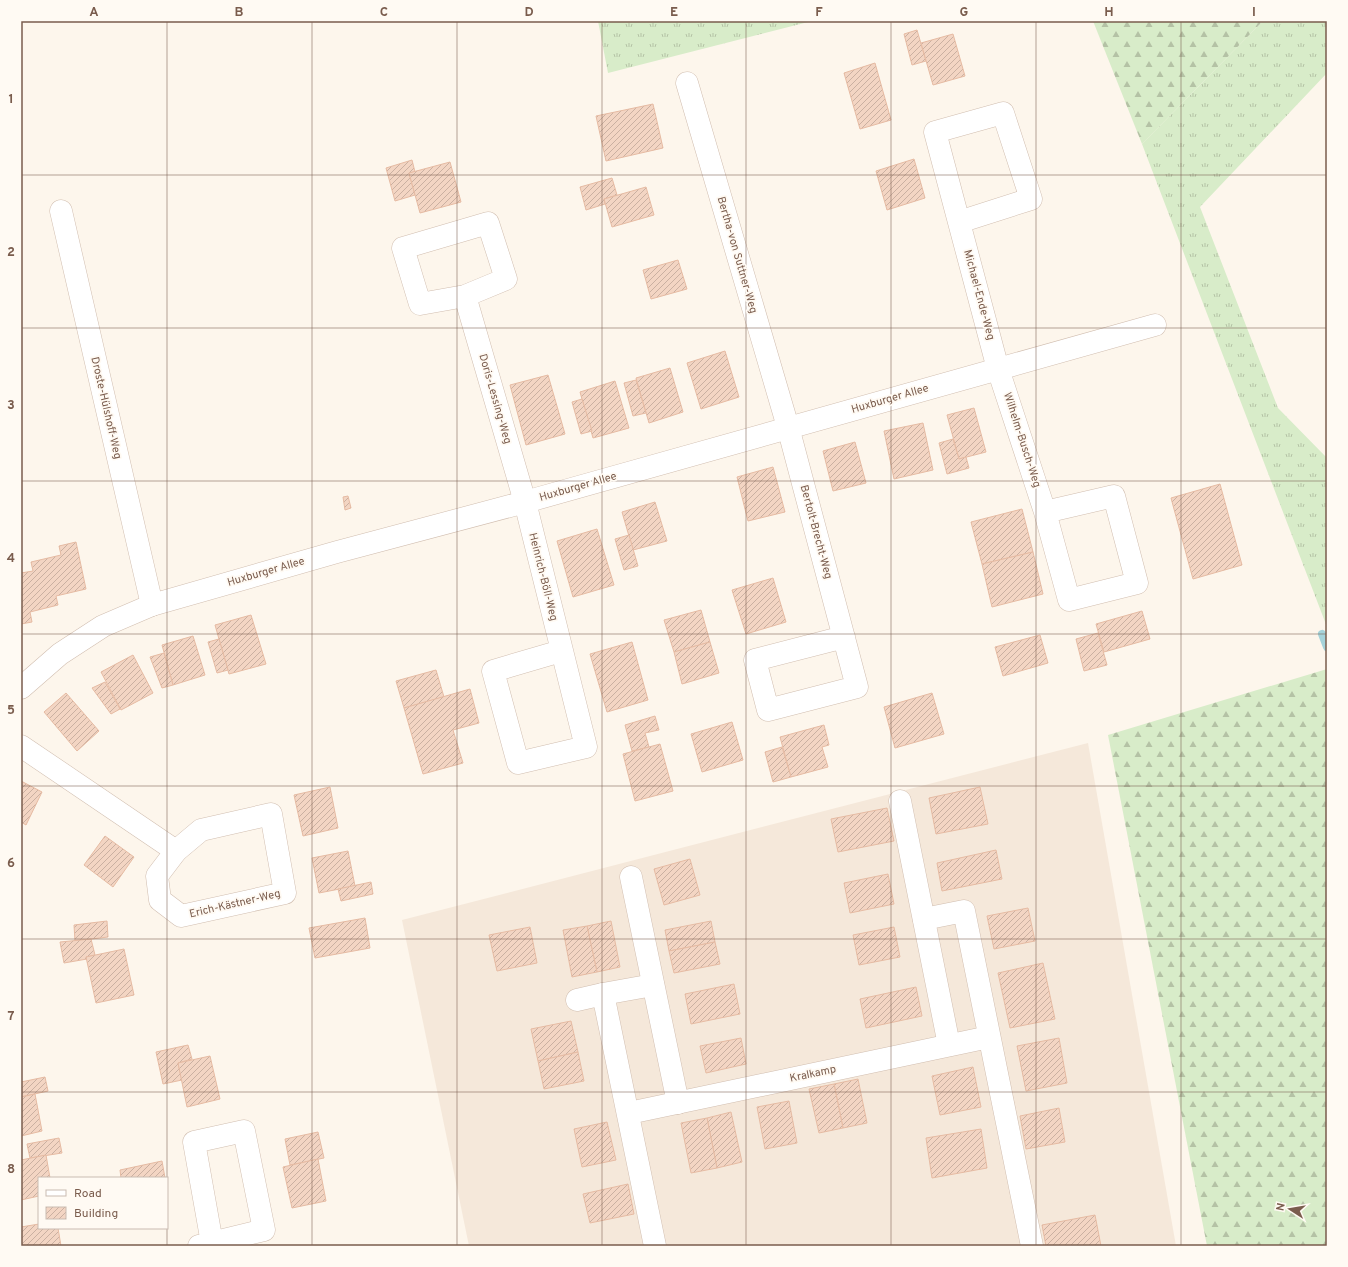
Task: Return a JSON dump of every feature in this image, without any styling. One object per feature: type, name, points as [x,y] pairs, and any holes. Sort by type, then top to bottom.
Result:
[{"type":"street","name":"Bertha-von Suttner-Weg","points":[[687,83],[788,427]]},
{"type":"street","name":"Michael-Ende-Weg","points":[[959,222],[1031,199],[1003,113],[935,132],[998,369]]},
{"type":"street","name":"Droste-Hülshoff-Weg","points":[[61,211],[152,605]]},
{"type":"street","points":[[488,223],[506,278],[465,296],[420,304],[403,248],[488,223]]},
{"type":"street","name":"Doris-Lessing-Weg","points":[[465,296],[525,502]]},
{"type":"street","name":"Huxburger Allee","points":[[21,688],[60,654],[96,630],[152,605],[337,552],[525,502],[1155,325]]},
{"type":"street","name":"Wilhelm-Busch-Weg","points":[[998,369],[1045,512],[1069,600],[1137,583],[1114,496],[1045,512]]},
{"type":"street","name":"Bertolt-Brecht-Weg","points":[[788,427],[844,637],[857,687],[768,710],[755,660],[844,637]]},
{"type":"street","name":"Heinrich-Böll-Weg","points":[[525,502],[586,747],[518,763],[493,671],[561,651]]},
{"type":"street","points":[[21,746],[176,851]]},
{"type":"street","points":[[900,801],[949,1045]]},
{"type":"street","name":"Erich-Kästner-Weg","points":[[271,814],[285,893],[181,916],[160,900],[157,876],[176,851],[201,830],[271,814]]},
{"type":"street","points":[[631,877],[678,1103]]},
{"type":"street","points":[[924,919],[964,911],[1032,1246]]},
{"type":"street","points":[[577,1000],[653,985]]},
{"type":"street","points":[[603,994],[655,1246]]},
{"type":"street","name":"Kralkamp","points":[[628,1113],[989,1037]]},
{"type":"street","points":[[244,1131],[264,1230],[205,1244],[194,1142],[244,1131]]},
{"type":"shaded area","points":[[1088,743],[1176,1246],[469,1246],[402,920]]},
{"type":"green space","points":[[598,21],[812,21],[608,73]]},
{"type":"green space","points":[[1093,21],[1263,21],[1142,144]]},
{"type":"green space","points":[[1263,21],[1327,21],[1327,73],[1200,207],[1278,408],[1327,458],[1327,627],[1142,144]]},
{"type":"green space","points":[[1327,669],[1327,1246],[1207,1246],[1108,735]]},
{"type":"building","points":[[917,30],[926,61],[912,65],[904,34]]},
{"type":"building","points":[[953,34],[965,76],[933,85],[921,43]]},
{"type":"building","points":[[875,63],[891,120],[860,129],[844,73]]},
{"type":"building","points":[[653,104],[663,148],[606,161],[596,116]]},
{"type":"building","points":[[914,159],[925,198],[887,210],[876,171]]},
{"type":"building","points":[[412,160],[415,172],[409,173],[415,195],[395,201],[386,168]]},
{"type":"building","points":[[450,162],[461,202],[420,213],[409,173]]},
{"type":"building","points":[[612,178],[617,195],[604,199],[605,204],[586,210],[580,187]]},
{"type":"building","points":[[646,187],[654,215],[612,227],[604,199]]},
{"type":"building","points":[[678,260],[687,289],[651,299],[643,270]]},
{"type":"building","points":[[725,351],[739,397],[701,409],[687,363]]},
{"type":"building","points":[[670,368],[683,412],[649,423],[636,378]]},
{"type":"building","points":[[548,375],[565,434],[526,445],[510,385]]},
{"type":"building","points":[[636,380],[646,413],[633,416],[624,383]]},
{"type":"building","points":[[615,381],[629,428],[593,438],[580,392]]},
{"type":"building","points":[[582,399],[592,431],[581,434],[572,402]]},
{"type":"building","points":[[974,408],[986,452],[959,459],[947,415]]},
{"type":"building","points":[[923,423],[933,470],[894,479],[884,431]]},
{"type":"building","points":[[953,439],[959,459],[966,457],[969,468],[947,474],[939,443]]},
{"type":"building","points":[[855,442],[866,483],[833,491],[823,451]]},
{"type":"building","points":[[773,467],[785,512],[748,521],[737,477]]},
{"type":"building","points":[[1220,484],[1242,565],[1193,579],[1171,498]]},
{"type":"building","points":[[348,496],[351,508],[345,510],[343,497]]},
{"type":"building","points":[[655,502],[667,541],[633,550],[622,512]]},
{"type":"building","points":[[1022,509],[1033,552],[982,564],[971,522]]},
{"type":"building","points":[[597,529],[614,585],[573,597],[557,541]]},
{"type":"building","points":[[629,535],[638,566],[624,570],[615,539]]},
{"type":"building","points":[[76,542],[86,589],[56,596],[58,605],[30,612],[32,622],[21,624],[21,573],[33,571],[31,562],[61,555],[59,546]]},
{"type":"building","points":[[1033,552],[1043,594],[992,607],[982,564]]},
{"type":"building","points":[[773,578],[786,622],[746,634],[732,590]]},
{"type":"building","points":[[701,610],[710,642],[674,652],[664,620]]},
{"type":"building","points":[[1142,611],[1150,639],[1104,652],[1096,624]]},
{"type":"building","points":[[251,615],[266,664],[229,674],[215,625]]},
{"type":"building","points":[[1098,633],[1107,665],[1084,671],[1076,639]]},
{"type":"building","points":[[1040,635],[1048,663],[1003,676],[995,647]]},
{"type":"building","points":[[193,636],[205,675],[173,685],[162,645]]},
{"type":"building","points":[[219,639],[228,670],[217,673],[208,642]]},
{"type":"building","points":[[632,642],[648,700],[607,712],[590,654]]},
{"type":"building","points":[[710,642],[719,673],[682,684],[674,652]]},
{"type":"building","points":[[164,653],[173,685],[162,688],[150,657]]},
{"type":"building","points":[[133,655],[153,693],[121,710],[101,672]]},
{"type":"building","points":[[436,670],[444,697],[404,708],[396,681]]},
{"type":"building","points":[[105,682],[120,709],[111,714],[92,688]]},
{"type":"building","points":[[470,689],[479,723],[453,730],[463,763],[423,774],[404,708]]},
{"type":"building","points":[[66,693],[99,731],[77,751],[44,712]]},
{"type":"building","points":[[932,693],[944,734],[895,748],[884,707]]},
{"type":"building","points":[[655,716],[659,730],[645,733],[649,747],[632,751],[625,725]]},
{"type":"building","points":[[732,722],[743,760],[702,772],[691,734]]},
{"type":"building","points":[[824,725],[829,745],[822,747],[828,767],[791,777],[780,737]]},
{"type":"building","points":[[660,744],[673,791],[635,801],[623,754]]},
{"type":"building","points":[[782,747],[791,777],[773,782],[765,752]]},
{"type":"building","points":[[21,781],[42,792],[26,825],[21,822]]},
{"type":"building","points":[[330,787],[338,828],[303,836],[294,795]]},
{"type":"building","points":[[980,787],[988,824],[936,834],[929,798]]},
{"type":"building","points":[[887,808],[894,841],[838,852],[831,819]]},
{"type":"building","points":[[105,836],[134,857],[113,887],[84,865]]},
{"type":"building","points":[[996,850],[1002,879],[942,891],[937,863]]},
{"type":"building","points":[[348,851],[355,886],[319,893],[312,858]]},
{"type":"building","points":[[690,859],[700,895],[664,905],[654,869]]},
{"type":"building","points":[[888,874],[894,904],[850,913],[844,883]]},
{"type":"building","points":[[371,882],[373,894],[341,901],[338,889]]},
{"type":"building","points":[[1028,908],[1035,941],[994,949],[987,916]]},
{"type":"building","points":[[365,918],[370,948],[315,958],[309,928]]},
{"type":"building","points":[[107,921],[108,937],[75,941],[74,925]]},
{"type":"building","points":[[611,921],[620,967],[597,972],[587,926]]},
{"type":"building","points":[[711,921],[715,942],[669,951],[665,930]]},
{"type":"building","points":[[587,926],[597,972],[572,977],[563,930]]},
{"type":"building","points":[[530,927],[537,963],[497,971],[489,935]]},
{"type":"building","points":[[894,927],[900,957],[859,965],[853,935]]},
{"type":"building","points":[[91,939],[95,955],[86,957],[87,959],[64,963],[60,942]]},
{"type":"building","points":[[715,942],[720,964],[674,973],[669,951]]},
{"type":"building","points":[[124,949],[134,995],[96,1003],[86,957]]},
{"type":"building","points":[[1043,963],[1055,1019],[1010,1028],[998,973]]},
{"type":"building","points":[[734,984],[740,1014],[691,1024],[685,994]]},
{"type":"building","points":[[916,987],[922,1016],[866,1028],[860,999]]},
{"type":"building","points":[[571,1021],[578,1052],[538,1061],[531,1029]]},
{"type":"building","points":[[741,1038],[746,1064],[706,1073],[700,1046]]},
{"type":"building","points":[[1059,1038],[1067,1083],[1026,1091],[1017,1046]]},
{"type":"building","points":[[188,1045],[192,1059],[178,1063],[182,1080],[163,1084],[156,1052]]},
{"type":"building","points":[[578,1052],[584,1081],[544,1089],[538,1061]]},
{"type":"building","points":[[210,1056],[220,1099],[187,1107],[178,1063]]},
{"type":"building","points":[[973,1067],[981,1107],[940,1115],[932,1076]]},
{"type":"building","points":[[45,1077],[48,1091],[21,1097],[21,1082]]},
{"type":"building","points":[[858,1079],[867,1123],[843,1128],[834,1084]]},
{"type":"building","points":[[834,1084],[843,1128],[819,1133],[809,1089]]},
{"type":"building","points":[[35,1094],[42,1131],[21,1136],[21,1097]]},
{"type":"building","points":[[789,1101],[797,1143],[765,1149],[757,1107]]},
{"type":"building","points":[[1059,1108],[1065,1142],[1026,1149],[1020,1116]]},
{"type":"building","points":[[731,1112],[742,1162],[717,1168],[707,1118]]},
{"type":"building","points":[[707,1118],[717,1168],[691,1173],[681,1123]]},
{"type":"building","points":[[607,1122],[616,1160],[582,1167],[574,1129]]},
{"type":"building","points":[[981,1129],[987,1168],[932,1178],[926,1138]]},
{"type":"building","points":[[318,1132],[324,1158],[290,1165],[285,1139]]},
{"type":"building","points":[[59,1138],[62,1153],[30,1158],[27,1144]]},
{"type":"building","points":[[46,1155],[50,1177],[38,1177],[38,1196],[21,1200],[21,1160]]},
{"type":"building","points":[[318,1159],[326,1201],[292,1208],[283,1167]]},
{"type":"building","points":[[162,1161],[165,1177],[121,1177],[120,1170]]},
{"type":"building","points":[[628,1184],[634,1214],[590,1223],[583,1194]]},
{"type":"building","points":[[1095,1215],[1101,1246],[1046,1246],[1042,1225]]},
{"type":"building","points":[[38,1224],[38,1229],[58,1229],[61,1246],[21,1246],[21,1227]]},
{"type":"waterway","points":[[1322,634],[1327,647]]}]
